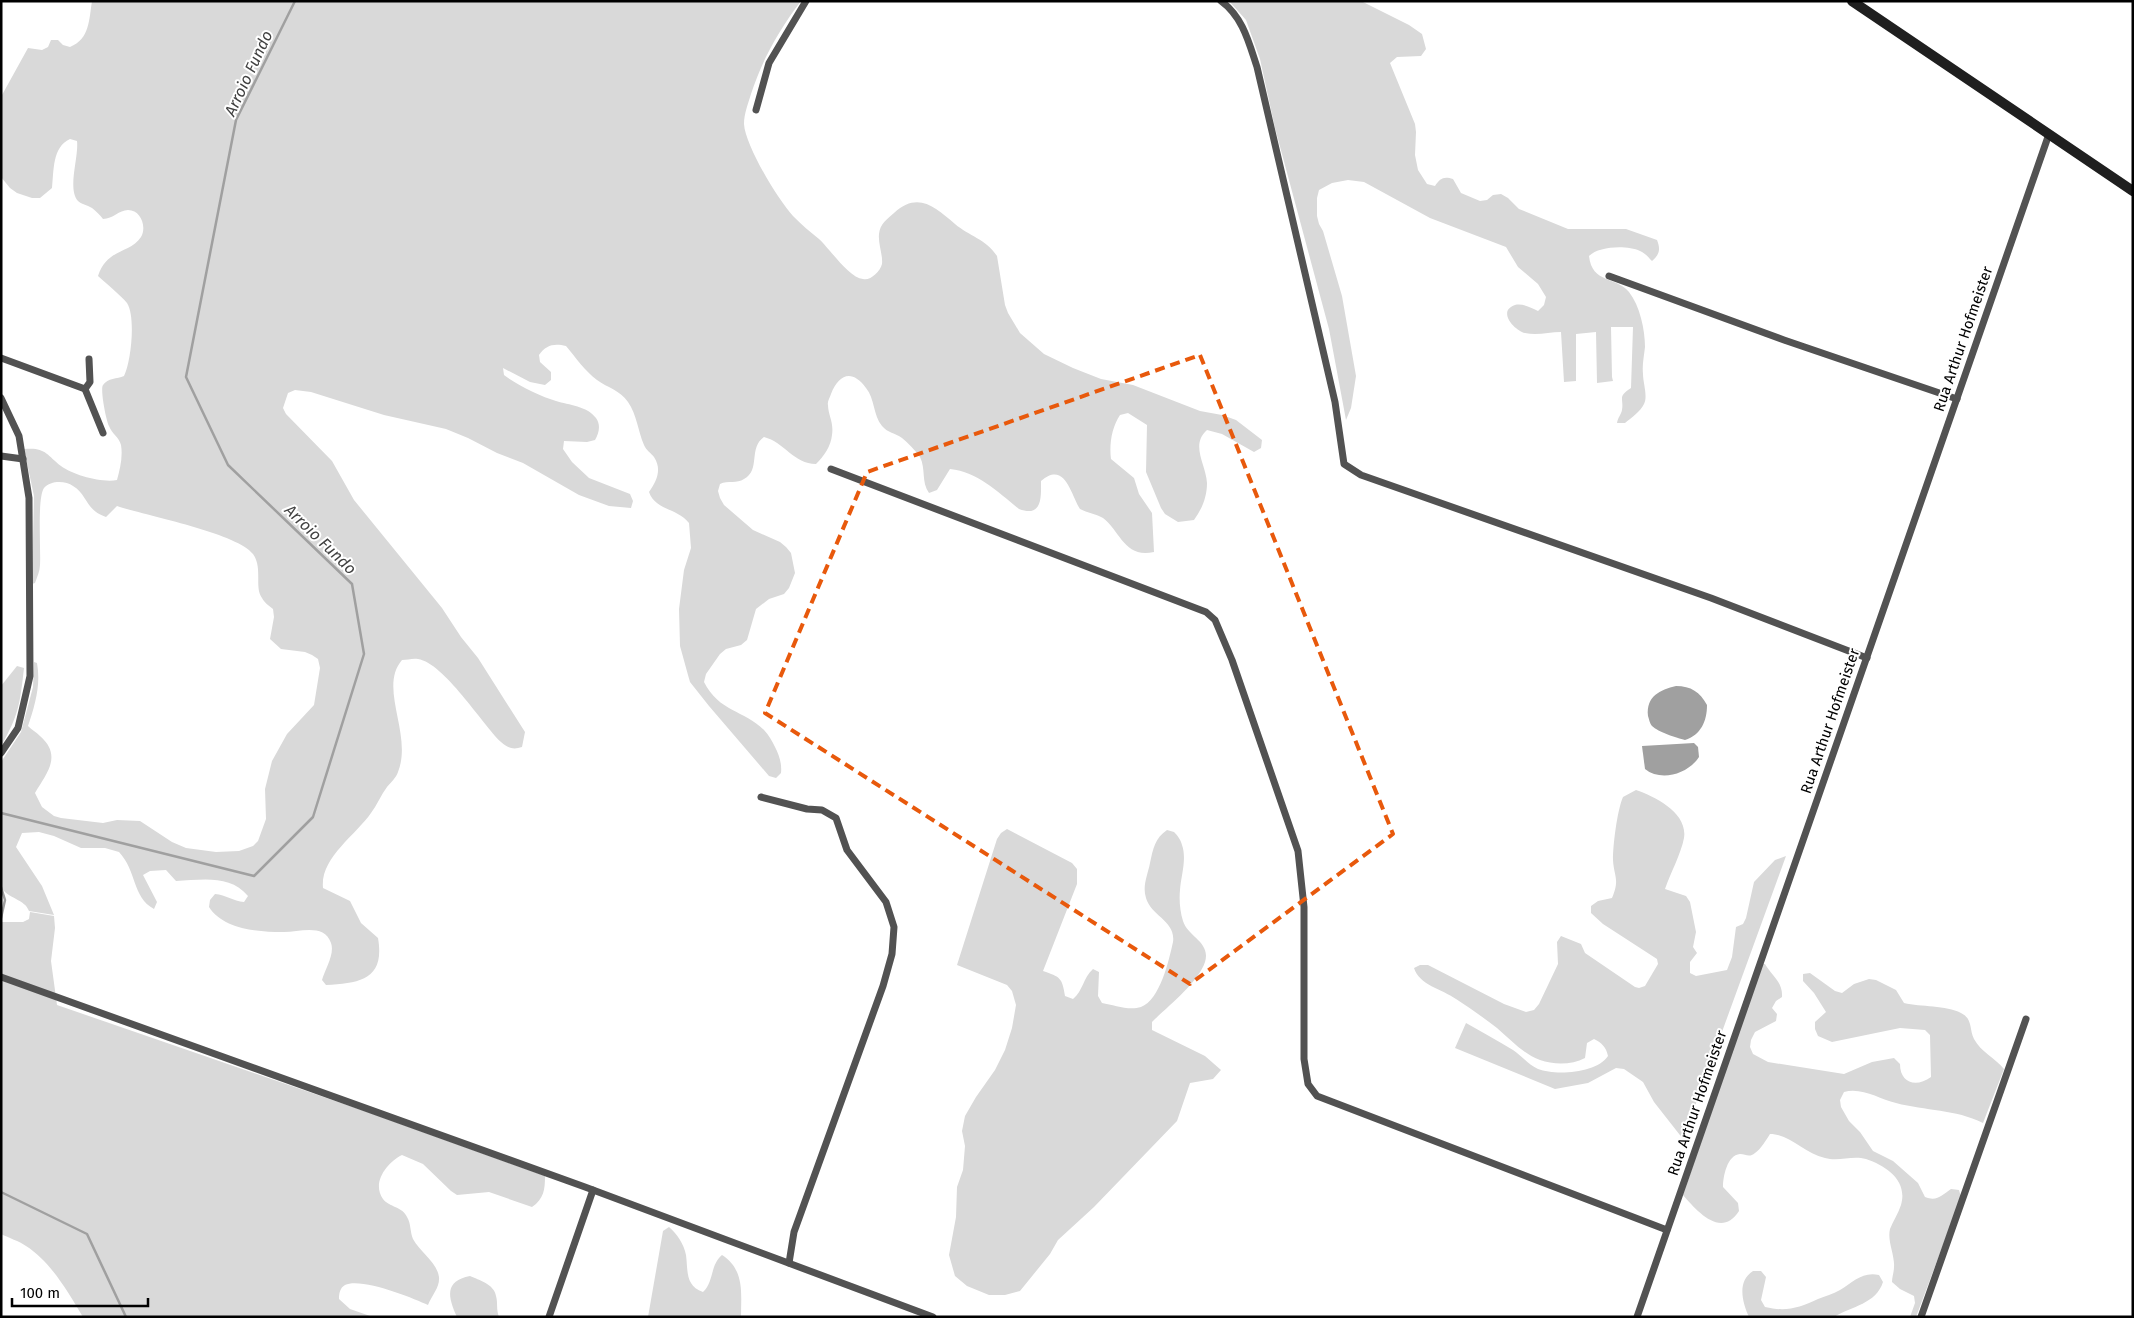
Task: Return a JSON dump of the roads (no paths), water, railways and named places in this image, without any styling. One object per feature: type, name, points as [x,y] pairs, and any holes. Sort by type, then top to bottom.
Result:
[{"type":"main road","points":[[1852,1],[2133,191]]},
{"type":"street","points":[[756,110],[769,63],[806,1]]},
{"type":"street","points":[[1221,1],[1231,8],[1242,25],[1257,67],[1336,402],[1344,464],[1361,475],[1711,598],[1867,658]]},
{"type":"street","name":"Rua Arthur Hofmeister","points":[[1637,1317],[2049,134]]},
{"type":"street","points":[[1609,276],[1784,340],[1957,399]]},
{"type":"street","points":[[1,358],[85,389],[103,433]]},
{"type":"street","points":[[85,389],[90,382],[89,359]]},
{"type":"street","points":[[1,398],[19,436],[29,498],[30,676],[18,728],[1,753]]},
{"type":"street","points":[[1,456],[23,459]]},
{"type":"street","points":[[831,469],[1206,612],[1215,620],[1232,660],[1298,850],[1304,907],[1304,1059],[1308,1084],[1317,1096],[1667,1230]]},
{"type":"street","points":[[761,797],[806,810],[822,810],[836,818],[846,850],[886,902],[894,927],[892,954],[883,986],[794,1232],[789,1263]]},
{"type":"street","points":[[1,977],[593,1190],[933,1317]]},
{"type":"street","points":[[1920,1317],[2026,1019]]},
{"type":"street","points":[[549,1317],[593,1190]]},
{"type":"waterway","name":"Arroio Fundo","points":[[1,813],[254,876],[313,817],[364,654],[352,584],[228,465],[186,377],[236,120],[295,1]]},
{"type":"waterway","name":"Arroio Fundo","points":[[1,887],[5,900],[1,918]]},
{"type":"waterway","name":"Arroio Fundo","points":[[1,1192],[87,1234],[126,1317]]}]
